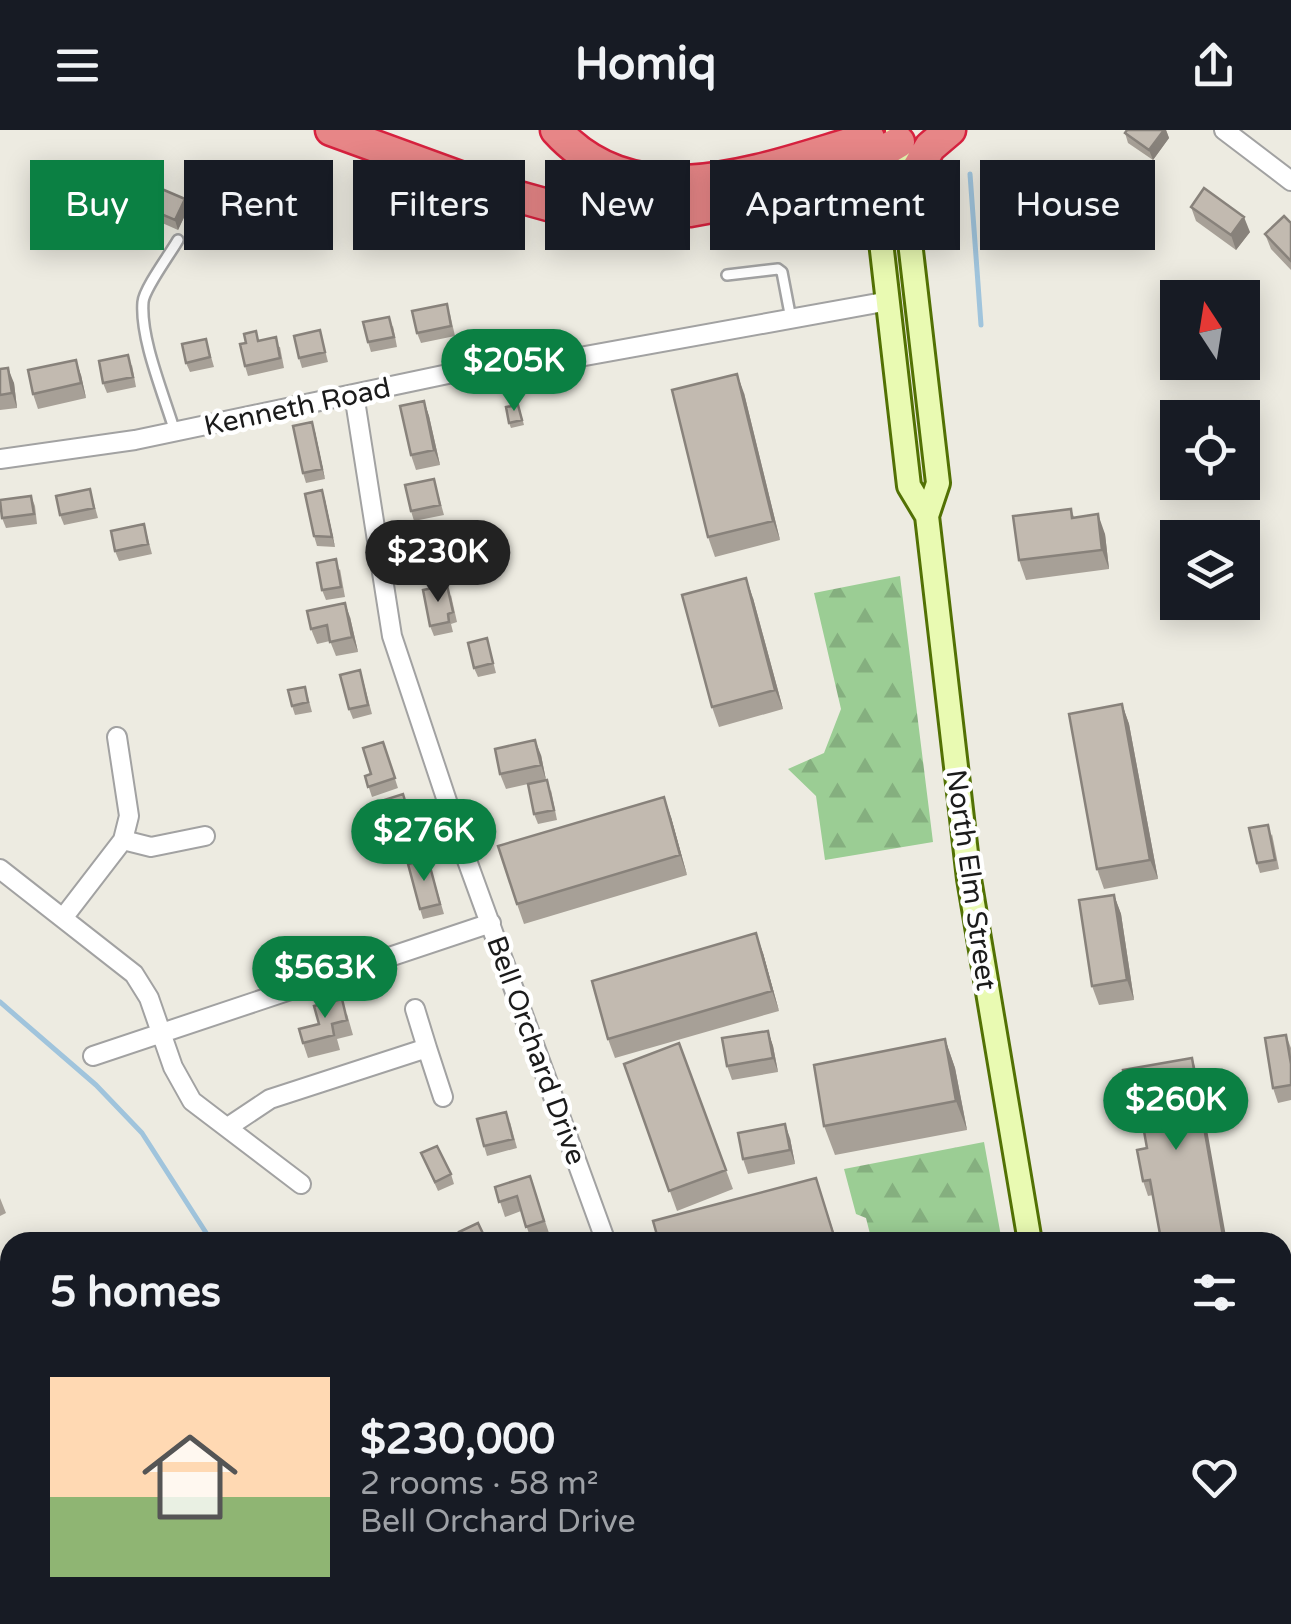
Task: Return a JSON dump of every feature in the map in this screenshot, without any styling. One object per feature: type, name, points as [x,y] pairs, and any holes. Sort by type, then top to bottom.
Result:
[{"type":"highway","points":[[332,130],[487,188],[584,211],[636,214],[710,208]]},
{"type":"highway","points":[[556,130],[577,150],[612,170],[669,182],[731,176],[881,140]]},
{"type":"highway","points":[[923,160],[930,147],[950,130]]},
{"type":"highway","points":[[851,160],[881,140]]},
{"type":"main road","name":"North Elm Street","points":[[884,250],[909,486],[927,516],[969,879],[1028,1232]]},
{"type":"main road","name":"North Elm Street","points":[[913,250],[938,483],[927,516]]},
{"type":"street","points":[[1224,130],[1291,181]]},
{"type":"street","name":"Kenneth Road","points":[[0,459],[86,449],[448,374],[552,362],[889,301]]},
{"type":"street","name":"Bell Orchard Drive","points":[[354,394],[392,636],[602,1232]]},
{"type":"street","points":[[63,918],[123,840],[129,816],[117,738]]},
{"type":"street","points":[[123,840],[152,847],[206,836]]},
{"type":"street","points":[[0,869],[134,974],[149,998],[173,1068],[192,1101],[301,1184]]},
{"type":"street","points":[[93,1056],[491,923]]},
{"type":"street","points":[[415,1009],[443,1097]]},
{"type":"street","points":[[228,1126],[270,1099],[427,1048]]},
{"type":"lane","points":[[175,432],[148,339],[143,302],[148,287],[178,240]]},
{"type":"lane","points":[[727,275],[778,269],[782,272],[790,319]]},
{"type":"green space","points":[[900,576],[933,842],[825,860],[816,796],[788,769],[824,753],[841,709],[814,593]]},
{"type":"green space","points":[[984,1142],[1000,1232],[870,1232],[866,1218],[856,1214],[844,1169]]},
{"type":"building","points":[[1164,130],[1149,150],[1125,133]]},
{"type":"building","points":[[1204,188],[1244,217],[1231,235],[1191,207]]},
{"type":"building","points":[[164,190],[184,199],[175,220],[164,215]]},
{"type":"building","points":[[1284,216],[1291,223],[1291,261],[1265,234]]},
{"type":"building","points":[[447,304],[451,326],[417,333],[412,311]]},
{"type":"building","points":[[389,317],[394,337],[368,342],[363,322]]},
{"type":"building","points":[[320,330],[325,352],[299,358],[294,336]]},
{"type":"building","points":[[256,331],[258,341],[276,337],[280,358],[245,366],[240,344],[246,343],[244,334]]},
{"type":"building","points":[[206,339],[210,357],[186,363],[182,344]]},
{"type":"building","points":[[128,355],[133,377],[103,383],[99,361]]},
{"type":"building","points":[[76,360],[81,383],[33,394],[28,370]]},
{"type":"building","points":[[8,368],[12,393],[0,395],[0,369]]},
{"type":"building","points":[[737,374],[773,521],[708,537],[672,390]]},
{"type":"building","points":[[424,401],[434,450],[411,455],[400,406]]},
{"type":"building","points":[[518,405],[522,420],[509,423],[506,407]]},
{"type":"building","points":[[312,422],[322,469],[303,473],[293,426]]},
{"type":"building","points":[[434,479],[440,505],[411,511],[405,485]]},
{"type":"building","points":[[90,489],[94,508],[60,515],[56,496]]},
{"type":"building","points":[[322,490],[332,537],[314,536],[305,494]]},
{"type":"building","points":[[31,496],[34,514],[2,518],[0,500]]},
{"type":"building","points":[[1071,509],[1072,518],[1098,514],[1102,550],[1019,560],[1013,516]]},
{"type":"building","points":[[144,524],[148,544],[115,551],[111,531]]},
{"type":"building","points":[[433,531],[438,555],[419,559],[414,535]]},
{"type":"building","points":[[336,559],[341,587],[322,590],[317,563]]},
{"type":"building","points":[[746,578],[775,690],[712,707],[682,595]]},
{"type":"building","points":[[447,585],[453,612],[448,614],[449,622],[430,626],[423,590]]},
{"type":"building","points":[[345,603],[352,637],[330,642],[327,625],[311,629],[307,611]]},
{"type":"building","points":[[487,638],[493,663],[474,668],[468,643]]},
{"type":"building","points":[[360,670],[368,705],[349,709],[340,675]]},
{"type":"building","points":[[305,687],[308,702],[292,706],[288,690]]},
{"type":"building","points":[[1122,704],[1150,860],[1097,869],[1069,714]]},
{"type":"building","points":[[535,740],[541,765],[500,774],[495,749]]},
{"type":"building","points":[[383,742],[395,778],[368,787],[365,776],[371,774],[363,748]]},
{"type":"building","points":[[547,780],[554,810],[534,814],[528,784]]},
{"type":"building","points":[[403,794],[414,831],[393,838],[381,801]]},
{"type":"building","points":[[664,797],[680,855],[517,904],[498,846]]},
{"type":"building","points":[[1268,825],[1275,860],[1257,863],[1249,828]]},
{"type":"building","points":[[428,859],[440,904],[420,909],[408,864]]},
{"type":"building","points":[[1114,895],[1127,980],[1092,986],[1079,900]]},
{"type":"building","points":[[756,933],[772,991],[608,1039],[592,981]]},
{"type":"building","points":[[342,999],[347,1020],[332,1024],[334,1035],[303,1043],[299,1029],[319,1024],[314,1006]]},
{"type":"building","points":[[768,1031],[773,1058],[727,1066],[722,1038]]},
{"type":"building","points":[[1286,1035],[1291,1085],[1273,1088],[1265,1038]]},
{"type":"building","points":[[945,1039],[956,1101],[824,1126],[814,1065]]},
{"type":"building","points":[[679,1043],[726,1170],[669,1191],[624,1064]]},
{"type":"building","points":[[1192,1058],[1222,1232],[1160,1232],[1150,1180],[1143,1181],[1137,1150],[1147,1148],[1137,1092],[1128,1093],[1123,1070]]},
{"type":"building","points":[[506,1112],[513,1139],[484,1146],[477,1119]]},
{"type":"building","points":[[785,1124],[790,1150],[743,1159],[738,1133]]},
{"type":"building","points":[[437,1146],[451,1174],[435,1182],[421,1153]]},
{"type":"building","points":[[530,1176],[544,1221],[526,1227],[517,1196],[499,1202],[495,1187]]},
{"type":"building","points":[[816,1178],[833,1232],[656,1232],[653,1221]]},
{"type":"building","points":[[478,1223],[482,1232],[459,1232]]},
{"type":"waterway","points":[[970,174],[981,325]]},
{"type":"waterway","points":[[0,1002],[96,1085],[142,1133],[206,1232]]}]
